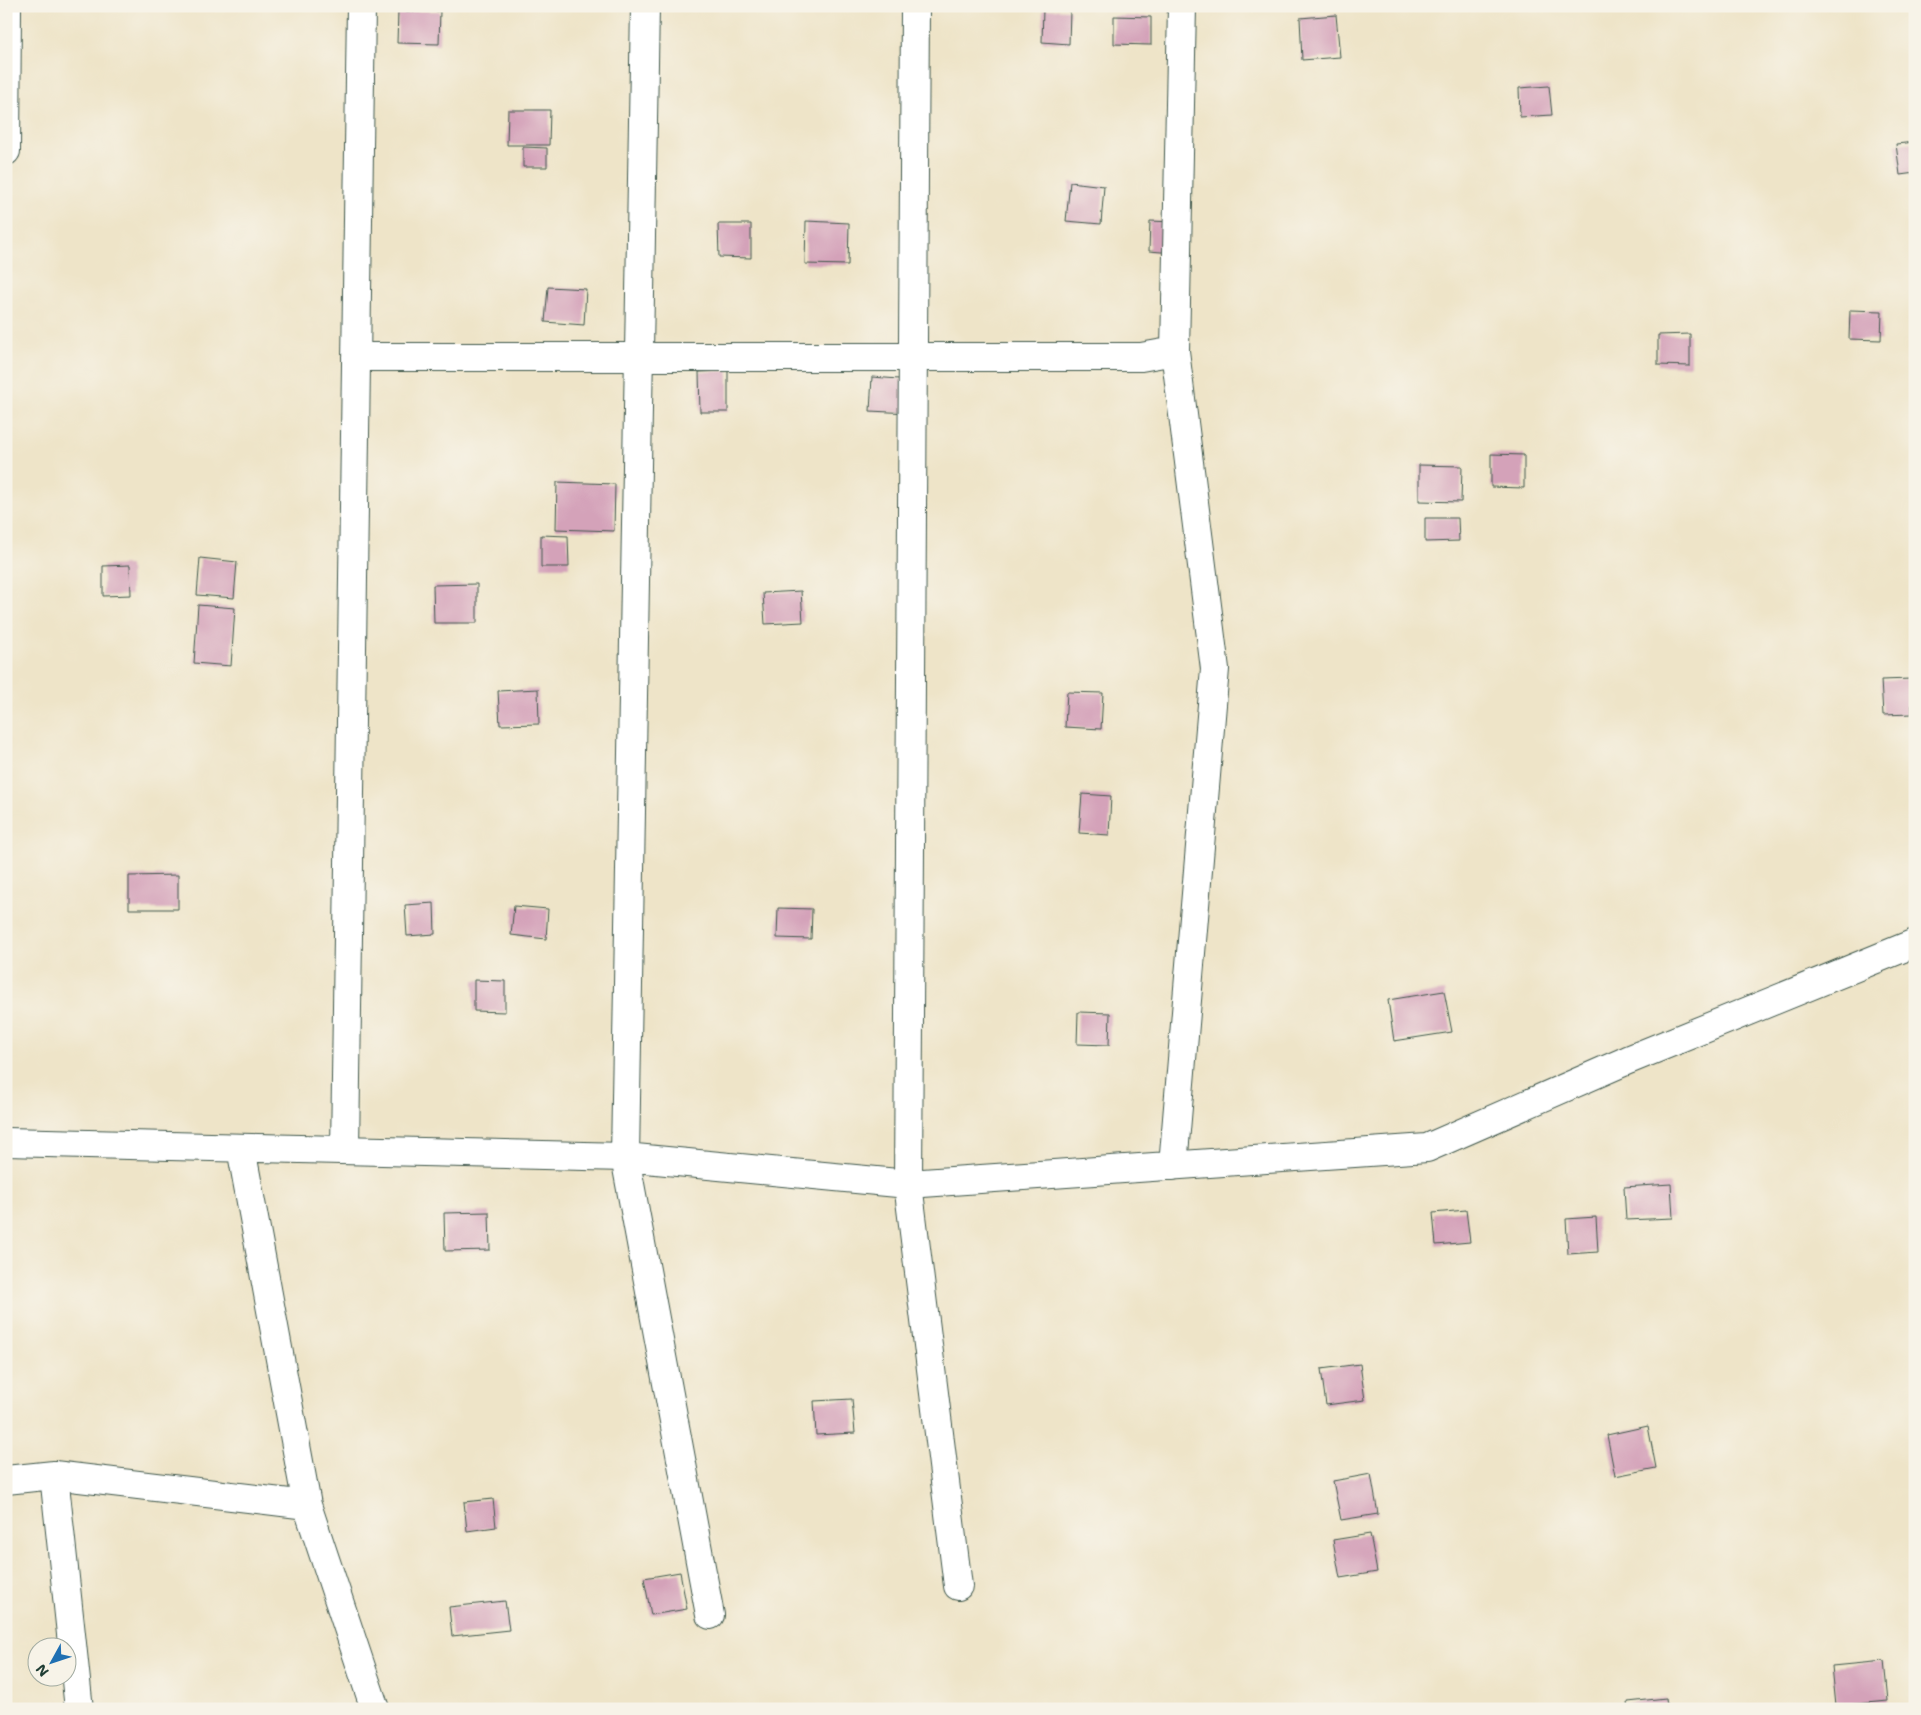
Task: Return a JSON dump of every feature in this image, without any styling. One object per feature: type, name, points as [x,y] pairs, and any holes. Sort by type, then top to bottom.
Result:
[{"type":"street","points":[[6,151],[7,6]]},
{"type":"street","points":[[345,1150],[361,6]]},
{"type":"street","points":[[645,6],[625,1157],[710,1615]]},
{"type":"street","points":[[916,6],[908,1184],[958,1586]]},
{"type":"street","points":[[1174,1166],[1215,669],[1176,351],[1182,6]]},
{"type":"street","points":[[356,357],[1141,357],[1176,351]]},
{"type":"street","points":[[6,1142],[625,1157],[908,1184],[1427,1148],[1628,1060],[1915,943]]},
{"type":"street","points":[[241,1148],[307,1505],[374,1709]]},
{"type":"street","points":[[6,1480],[54,1475],[307,1505]]},
{"type":"street","points":[[54,1475],[79,1709]]},
{"type":"building","points":[[1043,9],[1070,10],[1069,44],[1042,42]]},
{"type":"building","points":[[398,11],[440,11],[439,44],[397,43]]},
{"type":"building","points":[[1336,15],[1340,57],[1302,60],[1300,18]]},
{"type":"building","points":[[1114,16],[1151,17],[1151,45],[1114,44]]},
{"type":"building","points":[[1549,86],[1552,115],[1520,117],[1519,88]]},
{"type":"building","points":[[508,110],[550,110],[549,145],[507,145]]},
{"type":"building","points":[[1915,142],[1915,173],[1900,175],[1896,144]]},
{"type":"building","points":[[523,147],[547,148],[547,167],[523,167]]},
{"type":"building","points":[[1070,182],[1104,186],[1101,224],[1066,221]]},
{"type":"building","points":[[806,221],[849,223],[848,265],[805,264]]},
{"type":"building","points":[[1150,221],[1175,222],[1174,253],[1149,251]]},
{"type":"building","points":[[718,224],[751,224],[751,258],[719,257]]},
{"type":"building","points":[[548,287],[586,289],[584,325],[545,322]]},
{"type":"building","points":[[1850,310],[1882,311],[1881,340],[1849,339]]},
{"type":"building","points":[[1690,334],[1690,366],[1658,365],[1658,335]]},
{"type":"building","points":[[728,371],[728,412],[700,412],[699,372]]},
{"type":"building","points":[[872,377],[912,380],[909,413],[870,411]]},
{"type":"building","points":[[1491,454],[1524,455],[1524,488],[1491,487]]},
{"type":"building","points":[[1419,465],[1462,466],[1461,502],[1419,501]]},
{"type":"building","points":[[557,482],[615,484],[614,531],[556,529]]},
{"type":"building","points":[[1425,518],[1458,518],[1459,541],[1425,542]]},
{"type":"building","points":[[541,535],[568,536],[569,567],[541,567]]},
{"type":"building","points":[[200,558],[237,562],[234,598],[197,595]]},
{"type":"building","points":[[130,565],[131,595],[103,596],[103,566]]},
{"type":"building","points":[[477,584],[477,623],[434,623],[433,585]]},
{"type":"building","points":[[801,591],[803,622],[765,624],[763,593]]},
{"type":"building","points":[[198,605],[235,608],[231,666],[194,663]]},
{"type":"building","points":[[1911,679],[1912,714],[1883,715],[1881,680]]},
{"type":"building","points":[[538,689],[539,724],[500,725],[498,691]]},
{"type":"building","points":[[1067,692],[1103,693],[1101,729],[1065,727]]},
{"type":"building","points":[[1082,794],[1111,796],[1109,835],[1079,833]]},
{"type":"building","points":[[178,875],[178,909],[129,909],[129,876]]},
{"type":"building","points":[[434,903],[435,934],[407,936],[405,905]]},
{"type":"building","points":[[514,906],[548,909],[546,939],[511,935]]},
{"type":"building","points":[[778,908],[812,909],[811,939],[777,938]]},
{"type":"building","points":[[474,980],[505,981],[505,1012],[474,1011]]},
{"type":"building","points":[[1444,991],[1452,1032],[1394,1041],[1388,1000]]},
{"type":"building","points":[[1078,1012],[1110,1013],[1109,1045],[1077,1044]]},
{"type":"building","points":[[1671,1184],[1673,1218],[1626,1220],[1624,1187]]},
{"type":"building","points":[[1466,1210],[1470,1242],[1436,1245],[1433,1213]]},
{"type":"building","points":[[489,1212],[490,1250],[445,1251],[444,1213]]},
{"type":"building","points":[[1596,1217],[1598,1252],[1568,1254],[1566,1219]]},
{"type":"building","points":[[1360,1364],[1365,1400],[1326,1405],[1321,1369]]},
{"type":"building","points":[[852,1399],[855,1433],[816,1435],[814,1401]]},
{"type":"building","points":[[1648,1426],[1656,1468],[1615,1476],[1607,1435]]},
{"type":"building","points":[[1371,1474],[1378,1514],[1341,1520],[1333,1481]]},
{"type":"building","points":[[493,1499],[496,1527],[467,1531],[464,1502]]},
{"type":"building","points":[[1370,1534],[1377,1572],[1340,1578],[1333,1540]]},
{"type":"building","points":[[680,1572],[687,1609],[651,1615],[644,1578]]},
{"type":"building","points":[[505,1601],[509,1630],[452,1636],[449,1607]]},
{"type":"building","points":[[1884,1661],[1888,1701],[1836,1706],[1832,1666]]},
{"type":"building","points":[[1666,1698],[1667,1709],[1629,1709],[1628,1702]]}]
